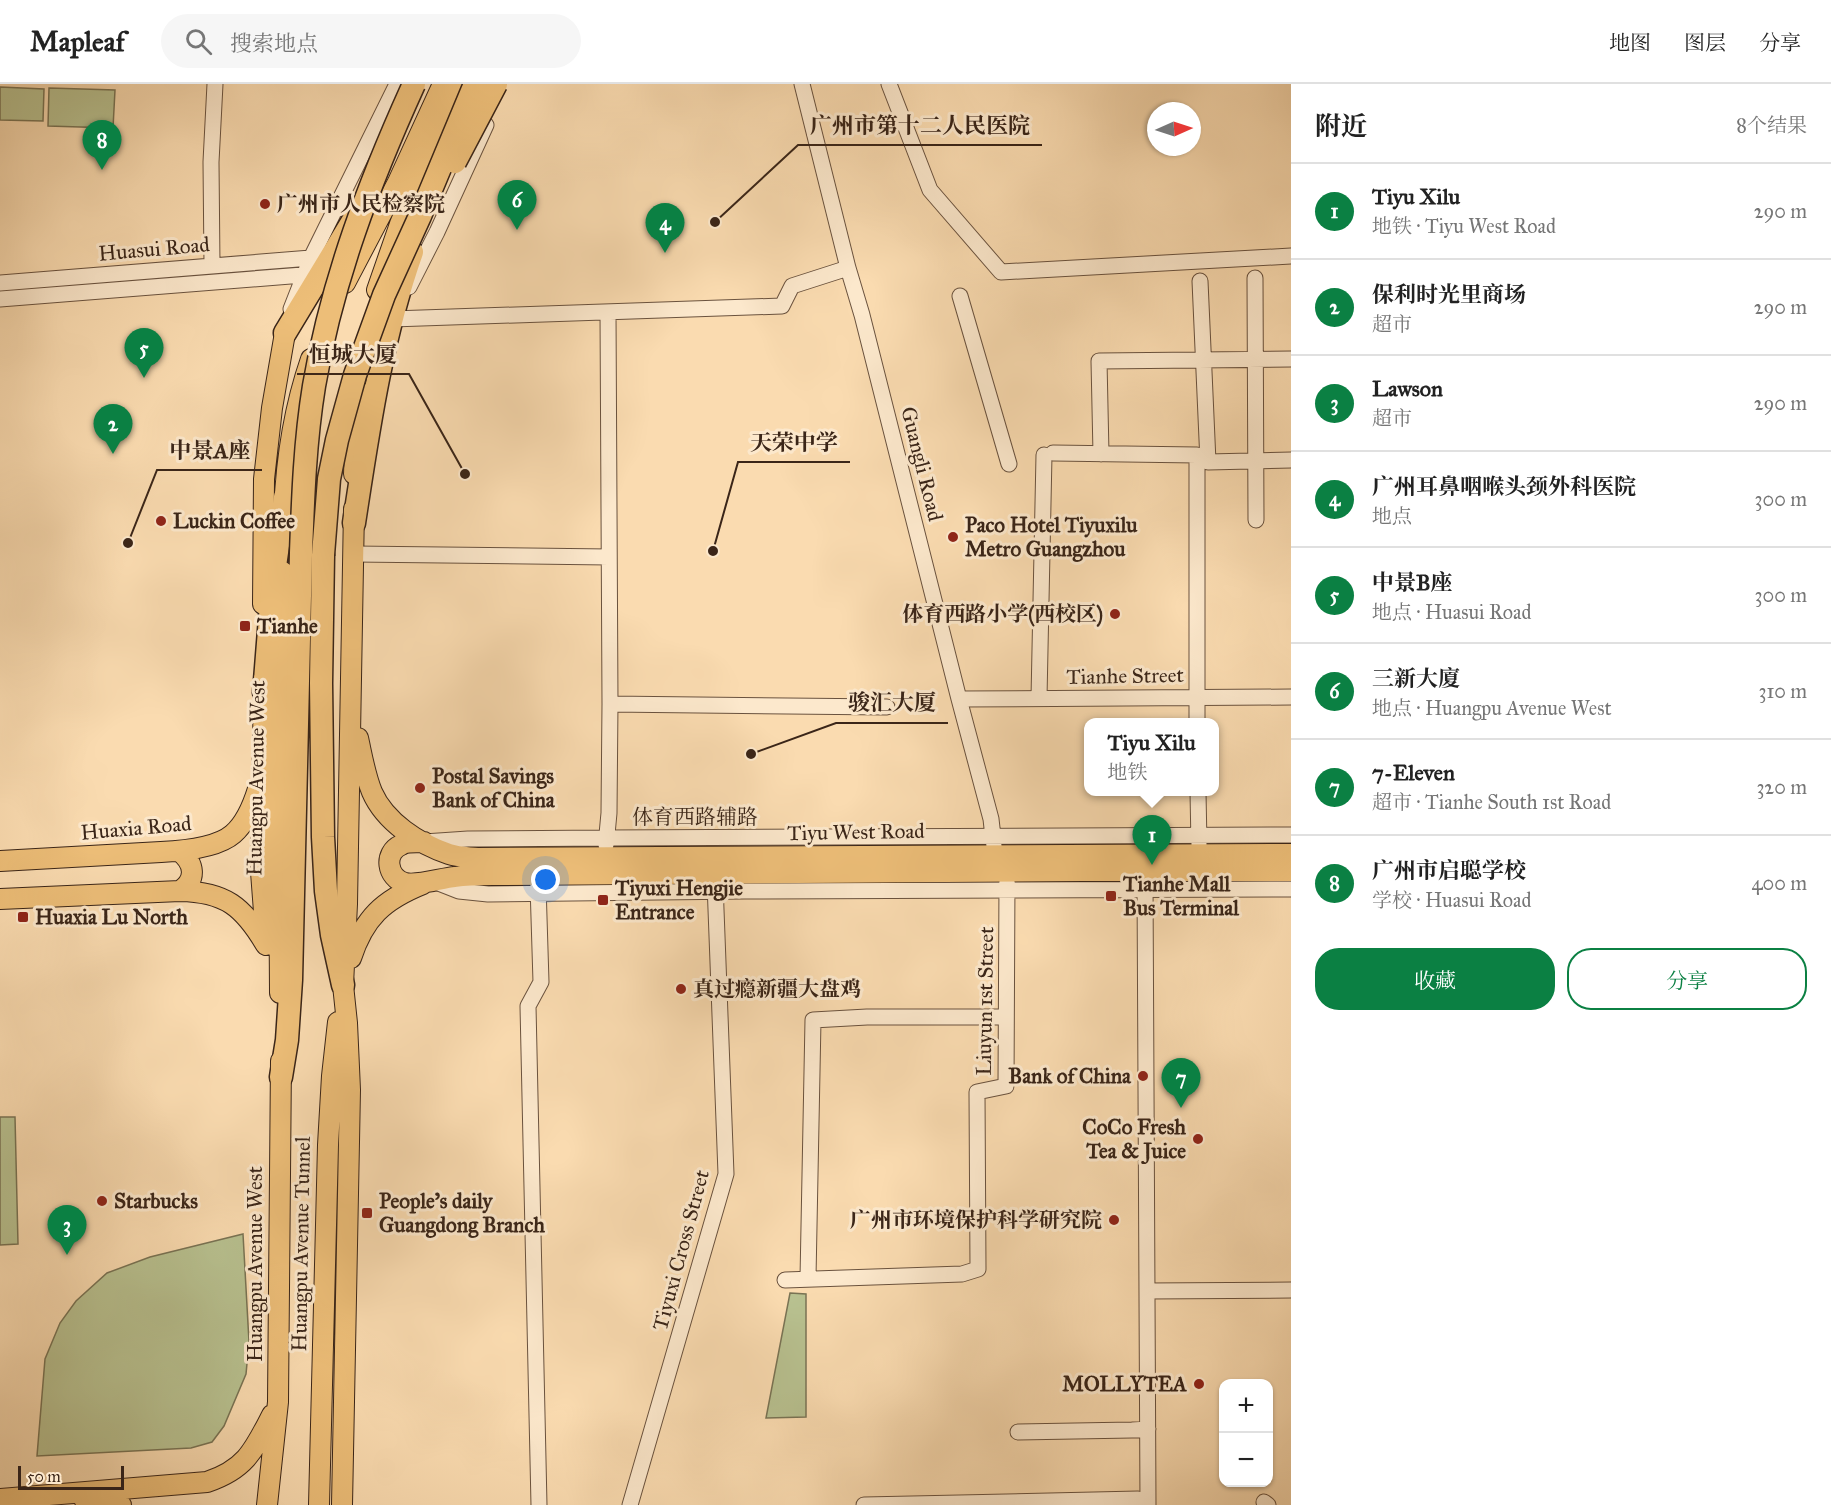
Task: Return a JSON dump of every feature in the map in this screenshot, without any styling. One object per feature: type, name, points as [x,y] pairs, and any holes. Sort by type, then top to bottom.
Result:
[{"type":"highway","points":[[342,985],[326,891],[321,683],[305,462],[315,385],[330,312],[347,248],[414,84]]},
{"type":"highway","points":[[285,333],[352,222],[388,156],[423,84]]},
{"type":"highway","points":[[281,1077],[287,1040],[291,980],[312,554],[346,404],[370,330],[475,84]]},
{"type":"highway","points":[[354,523],[373,405],[392,319],[409,259],[426,214],[485,84]]},
{"type":"highway","points":[[420,216],[462,150],[496,84]]},
{"type":"highway","points":[[264,693],[273,580],[285,497]]},
{"type":"main road","name":"Huangpu Avenue West","points":[[267,1505],[278,1402],[281,1077],[279,842],[285,497],[294,421],[300,392],[313,352],[334,305],[406,165],[443,84]]},
{"type":"main road","points":[[342,1505],[350,1090],[347,1023],[342,985],[347,904],[356,399],[369,319],[388,256],[458,84]]},
{"type":"main road","points":[[280,970],[265,925],[263,905],[261,841],[264,639],[262,578],[264,478],[272,408],[285,333]]},
{"type":"main road","name":"Huaxia Road","points":[[0,861],[179,851],[210,845],[232,835],[252,806],[259,785],[264,693]]},
{"type":"main road","name":"Tiyu West Road","points":[[351,706],[365,772],[378,803],[388,816],[411,835],[449,854],[477,858],[606,848],[994,845],[1198,845],[1291,854]]},
{"type":"main road","points":[[424,842],[399,845],[389,860],[389,869],[394,877],[403,883],[411,884],[431,880]]},
{"type":"main road","points":[[179,851],[188,860],[192,875],[188,886],[180,891]]},
{"type":"main road","name":"Tiyu West Road","points":[[431,880],[457,876],[538,884],[1145,880],[1291,871]]},
{"type":"main road","points":[[342,985],[357,939],[365,924],[384,905],[410,889],[431,880]]},
{"type":"main road","points":[[0,899],[180,891],[207,893],[222,897],[235,906],[259,932],[280,970]]},
{"type":"main road","name":"Huangpu Avenue Tunnel","points":[[319,1505],[329,1103],[342,985]]},
{"type":"main road","points":[[0,1499],[207,1482],[224,1476],[248,1456],[258,1443],[278,1402]]},
{"type":"main road","points":[[278,1402],[279,1505]]},
{"type":"main road","points":[[54,1494],[121,1505]]},
{"type":"street","points":[[212,265],[211,162],[214,84]]},
{"type":"street","points":[[285,333],[303,275],[397,84]]},
{"type":"street","points":[[504,84],[437,232],[392,319],[782,306],[792,286],[848,268]]},
{"type":"street","name":"Guangli Road","points":[[802,84],[959,699],[992,819],[994,845]]},
{"type":"street","points":[[888,84],[930,190],[1001,272],[1291,256]]},
{"type":"street","name":"Huasui Road","points":[[0,283],[311,258]]},
{"type":"street","name":"Huasui Road","points":[[0,299],[303,275]]},
{"type":"street","points":[[1255,278],[1256,520]]},
{"type":"street","points":[[1200,281],[1208,462],[1291,460]]},
{"type":"street","points":[[960,296],[1009,464]]},
{"type":"street","points":[[606,848],[609,813],[610,704],[608,312]]},
{"type":"street","points":[[1101,454],[1100,361],[1291,359]]},
{"type":"street","points":[[1039,698],[1049,454],[1197,455],[1197,718]]},
{"type":"street","points":[[354,554],[609,557]]},
{"type":"street","name":"Tianhe Street","points":[[959,699],[1291,697]]},
{"type":"street","points":[[610,704],[887,707]]},
{"type":"street","points":[[1198,796],[1198,845],[1291,836]]},
{"type":"street","points":[[864,1505],[1143,1502],[1148,1429],[1145,880],[1291,889]]},
{"type":"street","name":"Liuyun 1st Street","points":[[808,1278],[962,1274],[978,1269],[977,1092],[1006,1086],[1007,881]]},
{"type":"street","name":"Tiyuxi Cross Street","points":[[630,1505],[726,1174],[715,882]]},
{"type":"street","points":[[538,884],[541,982],[528,1006],[539,1505]]},
{"type":"street","points":[[785,1280],[808,1278],[813,1020],[867,1017],[1006,1017]]},
{"type":"street","points":[[1148,1291],[1291,1290]]},
{"type":"street","points":[[1018,1432],[1148,1429]]},
{"type":"green space","points":[[0,87],[44,89],[43,121],[0,120]]},
{"type":"green space","points":[[49,88],[115,90],[113,128],[48,126]]},
{"type":"green space","points":[[0,1117],[15,1117],[18,1244],[0,1245]]},
{"type":"green space","points":[[243,1234],[249,1342],[246,1374],[224,1426],[212,1442],[191,1448],[37,1456],[45,1359],[60,1323],[76,1301],[107,1273],[150,1257]]},
{"type":"green space","points":[[790,1293],[806,1294],[806,1417],[766,1418]]},
{"type":"place","name":"广州市启聪学校","points":[[102,170]]},
{"type":"place","name":"广州市人民检察院","points":[[265,204]]},
{"type":"place","name":"广州市第十二人民医院","points":[[715,222]]},
{"type":"place","name":"三新大廈","points":[[517,230]]},
{"type":"place","name":"广州耳鼻咽喉头颈外科医院","points":[[665,253]]},
{"type":"place","name":"中景B座","points":[[144,378]]},
{"type":"place","name":"保利时光里商场","points":[[113,454]]},
{"type":"place","name":"恒城大厦","points":[[465,474]]},
{"type":"place","name":"Luckin Coffee","points":[[161,521]]},
{"type":"place","name":"Paco Hotel Tiyuxilu Metro Guangzhou","points":[[953,537]]},
{"type":"place","name":"中景A座","points":[[128,543]]},
{"type":"place","name":"天荣中学","points":[[713,551]]},
{"type":"place","name":"体育西路小学(西校区)","points":[[1115,614]]},
{"type":"place","name":"Tianhe","points":[[245,626]]},
{"type":"place","name":"骏汇大厦","points":[[751,754]]},
{"type":"place","name":"Postal Savings Bank of China","points":[[420,788]]},
{"type":"place","name":"Tiyu Xilu","points":[[1152,865]]},
{"type":"place","name":"Tianhe Mall Bus Terminal","points":[[1111,896]]},
{"type":"place","name":"Tiyuxi Hengjie Entrance","points":[[603,900]]},
{"type":"place","name":"Huaxia Lu North","points":[[23,917]]},
{"type":"place","name":"真过瘾新疆大盘鸡","points":[[681,989]]},
{"type":"place","name":"Bank of China","points":[[1143,1076]]},
{"type":"place","name":"7-Eleven","points":[[1181,1108]]},
{"type":"place","name":"CoCo Fresh Tea & Juice","points":[[1198,1139]]},
{"type":"place","name":"Starbucks","points":[[102,1201]]},
{"type":"place","name":"People's daily Guangdong Branch","points":[[367,1213]]},
{"type":"place","name":"广州市环境保护科学研究院","points":[[1114,1220]]},
{"type":"place","name":"Lawson","points":[[67,1255]]},
{"type":"place","name":"MOLLYTEA","points":[[1199,1384]]}]
